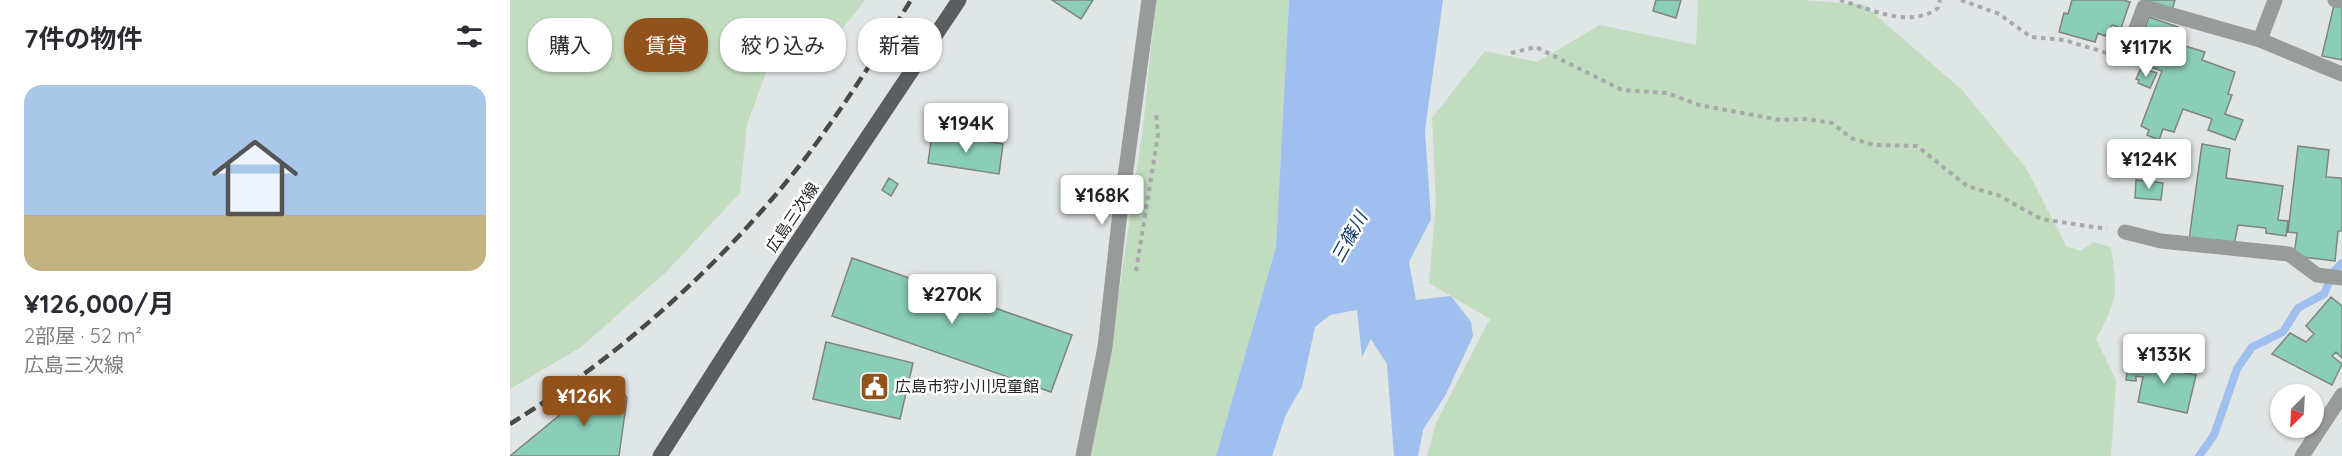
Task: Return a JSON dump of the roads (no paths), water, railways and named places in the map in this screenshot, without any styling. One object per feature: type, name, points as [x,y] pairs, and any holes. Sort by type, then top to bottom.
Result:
[{"type":"main road","name":"広島三次線","points":[[660,456],[780,268],[959,0]]},
{"type":"street","points":[[1083,456],[1105,347],[1120,210],[1149,0]]},
{"type":"street","points":[[2260,40],[2275,0]]},
{"type":"street","points":[[2335,0],[2342,1]]},
{"type":"street","points":[[2125,58],[2144,6],[2260,40],[2342,74]]},
{"type":"street","points":[[2125,232],[2160,241],[2289,254],[2318,275],[2342,278]]},
{"type":"street","points":[[2302,456],[2342,395]]},
{"type":"water","name":"三篠川","points":[[1289,0],[1443,0],[1425,130],[1431,219],[1409,262],[1416,300],[1451,296],[1471,322],[1473,336],[1446,394],[1423,430],[1418,456],[1394,456],[1387,364],[1371,339],[1362,357],[1357,310],[1330,315],[1315,327],[1302,387],[1286,414],[1272,456],[1216,456],[1276,247]]},
{"type":"waterway","points":[[2199,456],[2214,435],[2237,369],[2252,347],[2283,332],[2298,308],[2324,294],[2334,271],[2342,263]]},
{"type":"railway","points":[[510,424],[552,397],[632,336],[670,303],[743,232],[776,195],[821,137],[911,0]]},
{"type":"place","name":"広島市狩小川児童館","points":[[874,386]]}]
